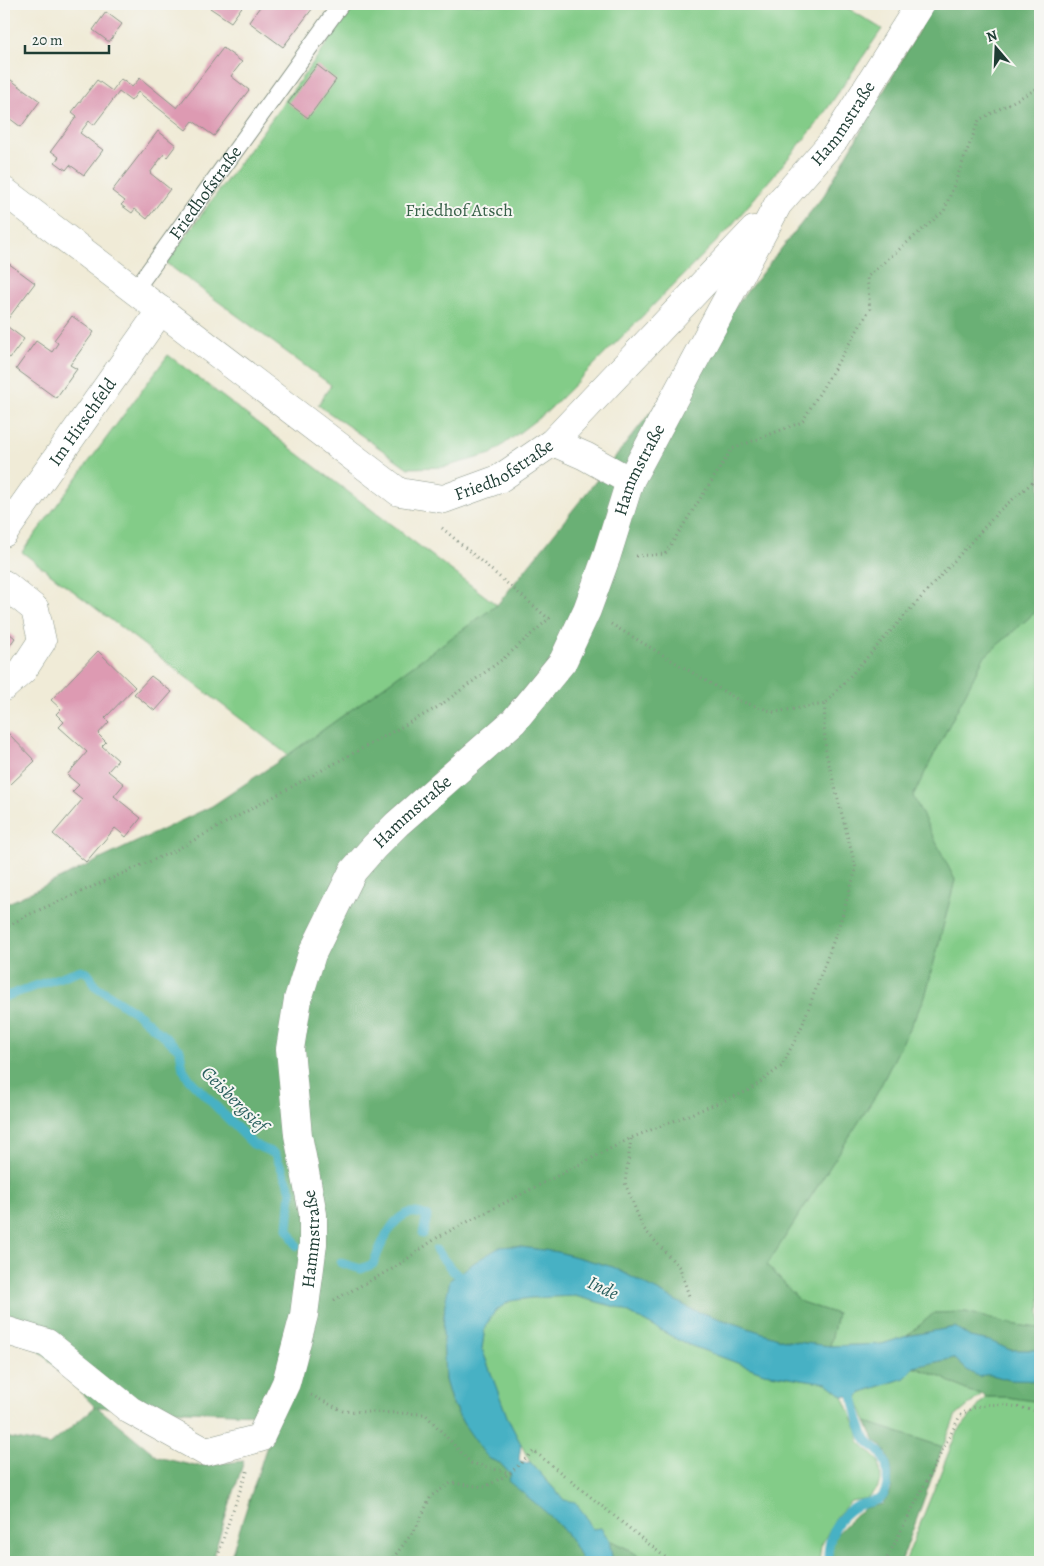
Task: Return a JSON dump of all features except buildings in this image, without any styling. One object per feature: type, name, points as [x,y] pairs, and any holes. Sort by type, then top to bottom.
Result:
[{"type":"street","name":"Hammstraße","points":[[260,1438],[286,1383],[304,1315],[313,1244],[313,1214],[298,1135],[290,1049],[298,999],[312,954],[353,871],[397,824],[513,722],[563,661],[587,610],[606,558],[630,481],[778,204],[835,139],[920,4]]},
{"type":"street","name":"Friedhofstraße","points":[[4,191],[399,492],[444,499],[499,479],[553,442],[778,204]]},
{"type":"street","name":"Im Hirschfeld","points":[[4,533],[161,310]]},
{"type":"street","points":[[553,442],[586,456],[630,481]]},
{"type":"street","points":[[4,584],[35,610],[42,641],[23,670],[4,687]]},
{"type":"street","points":[[4,1330],[48,1343],[130,1410],[206,1452],[260,1438]]},
{"type":"lane","name":"Friedhofstraße","points":[[135,290],[341,4]]},
{"type":"path","points":[[606,558],[665,554],[732,449],[802,422],[870,310],[867,277],[944,211],[979,120],[1040,87]]},
{"type":"path","points":[[587,610],[740,701],[774,712],[825,704],[1000,510],[1040,476]]},
{"type":"path","points":[[437,524],[549,619]]},
{"type":"path","points":[[4,928],[28,915],[174,851],[438,707],[503,659],[555,612]]},
{"type":"path","points":[[304,1315],[394,1268],[438,1237],[631,1138],[748,1091],[782,1066],[802,1026],[839,926],[856,868],[826,754],[825,704]]},
{"type":"path","points":[[631,1138],[625,1183],[643,1228],[680,1268],[690,1299]]},
{"type":"path","points":[[286,1383],[343,1411],[425,1414],[472,1463],[510,1473]]},
{"type":"path","points":[[885,1562],[960,1416],[970,1408],[980,1405],[1009,1405],[1040,1412]]},
{"type":"path","points":[[216,1562],[260,1438]]},
{"type":"path","points":[[390,1562],[416,1528],[431,1496],[451,1483],[485,1487],[510,1473],[534,1451],[671,1562]]},
{"type":"green space","name":"Friedhof Atsch","points":[[356,4],[841,4],[882,29],[816,125],[726,232],[549,410],[491,454],[444,467],[408,468],[318,405],[331,385],[166,263]]},
{"type":"green space","points":[[934,4],[1040,4],[1040,608],[984,657],[913,796],[955,880],[925,997],[876,1095],[767,1265],[801,1302],[837,1314],[830,1346],[787,1341],[693,1310],[613,1267],[558,1252],[513,1246],[500,1247],[490,1254],[445,1303],[443,1331],[445,1380],[451,1401],[463,1423],[490,1459],[500,1463],[569,1536],[582,1562],[454,1562],[447,1558],[428,1562],[229,1562],[277,1415],[97,1407],[158,1457],[195,1466],[244,1461],[211,1562],[4,1562],[4,1437],[50,1445],[95,1407],[4,1315],[4,905],[212,806],[288,755],[497,605],[824,195]]},
{"type":"green space","points":[[168,355],[497,605],[288,755],[22,552]]},
{"type":"green space","points":[[1040,608],[1040,1328],[997,1321],[966,1312],[934,1313],[907,1336],[882,1344],[830,1346],[837,1314],[801,1302],[767,1265],[876,1095],[925,997],[955,880],[912,797],[984,657]]},
{"type":"green space","points":[[575,1296],[620,1308],[684,1343],[764,1373],[827,1383],[843,1396],[859,1433],[859,1441],[879,1461],[881,1478],[877,1489],[868,1498],[851,1501],[837,1516],[821,1546],[819,1562],[648,1562],[609,1540],[601,1528],[592,1529],[585,1515],[564,1500],[530,1462],[508,1419],[482,1349],[485,1327],[495,1311],[510,1301],[529,1298]]},
{"type":"green space","points":[[966,1312],[993,1320],[1040,1328],[1040,1350],[1010,1350],[990,1341],[970,1337],[955,1327],[907,1336],[934,1313]]},
{"type":"green space","points":[[954,1358],[967,1370],[979,1376],[991,1375],[1011,1380],[1040,1383],[1040,1402],[1007,1397],[986,1397],[914,1367]]},
{"type":"green space","points":[[914,1367],[943,1378],[968,1391],[982,1394],[955,1417],[943,1447],[866,1422],[857,1398],[862,1392],[905,1378]]},
{"type":"green space","points":[[986,1397],[1007,1397],[1040,1402],[1040,1562],[905,1562],[956,1434]]},
{"type":"green space","points":[[866,1422],[943,1447],[901,1562],[833,1562],[831,1549],[836,1535],[855,1515],[865,1508],[883,1504],[891,1491],[892,1472],[888,1455],[881,1445],[875,1441]]},
{"type":"green space","points":[[609,1540],[628,1549],[648,1562],[613,1562]]},
{"type":"water","name":"Inde","points":[[513,1246],[558,1252],[613,1267],[693,1310],[787,1341],[830,1346],[882,1344],[907,1336],[955,1327],[970,1337],[990,1341],[1010,1350],[1040,1350],[1040,1383],[1011,1380],[991,1375],[979,1377],[967,1370],[954,1358],[914,1367],[905,1378],[862,1392],[857,1397],[843,1396],[827,1383],[764,1373],[684,1343],[620,1308],[575,1296],[510,1301],[495,1311],[485,1327],[482,1349],[508,1419],[521,1444],[519,1460],[523,1463],[530,1462],[564,1500],[575,1502],[585,1515],[592,1529],[601,1528],[609,1540],[613,1562],[582,1562],[576,1549],[561,1527],[508,1481],[511,1475],[500,1463],[490,1459],[484,1453],[463,1423],[451,1400],[445,1380],[443,1331],[445,1303],[450,1280],[500,1247]]},
{"type":"waterway","name":"Geisbergsief","points":[[4,997],[81,970],[89,974],[94,985],[139,1015],[180,1050],[183,1069],[190,1080],[253,1144],[275,1154],[291,1190],[288,1229],[297,1246]]},
{"type":"waterway","name":"Geisbergsief","points":[[341,1263],[361,1269],[373,1264],[388,1231],[401,1217],[408,1214],[417,1213],[427,1216],[423,1234]]},
{"type":"waterway","name":"Geisbergsief","points":[[436,1250],[453,1271],[467,1281]]},
{"type":"waterway","points":[[828,1562],[829,1545],[838,1522],[857,1506],[880,1499],[886,1490],[887,1484],[886,1465],[880,1452],[864,1435],[856,1411],[851,1386]]}]
